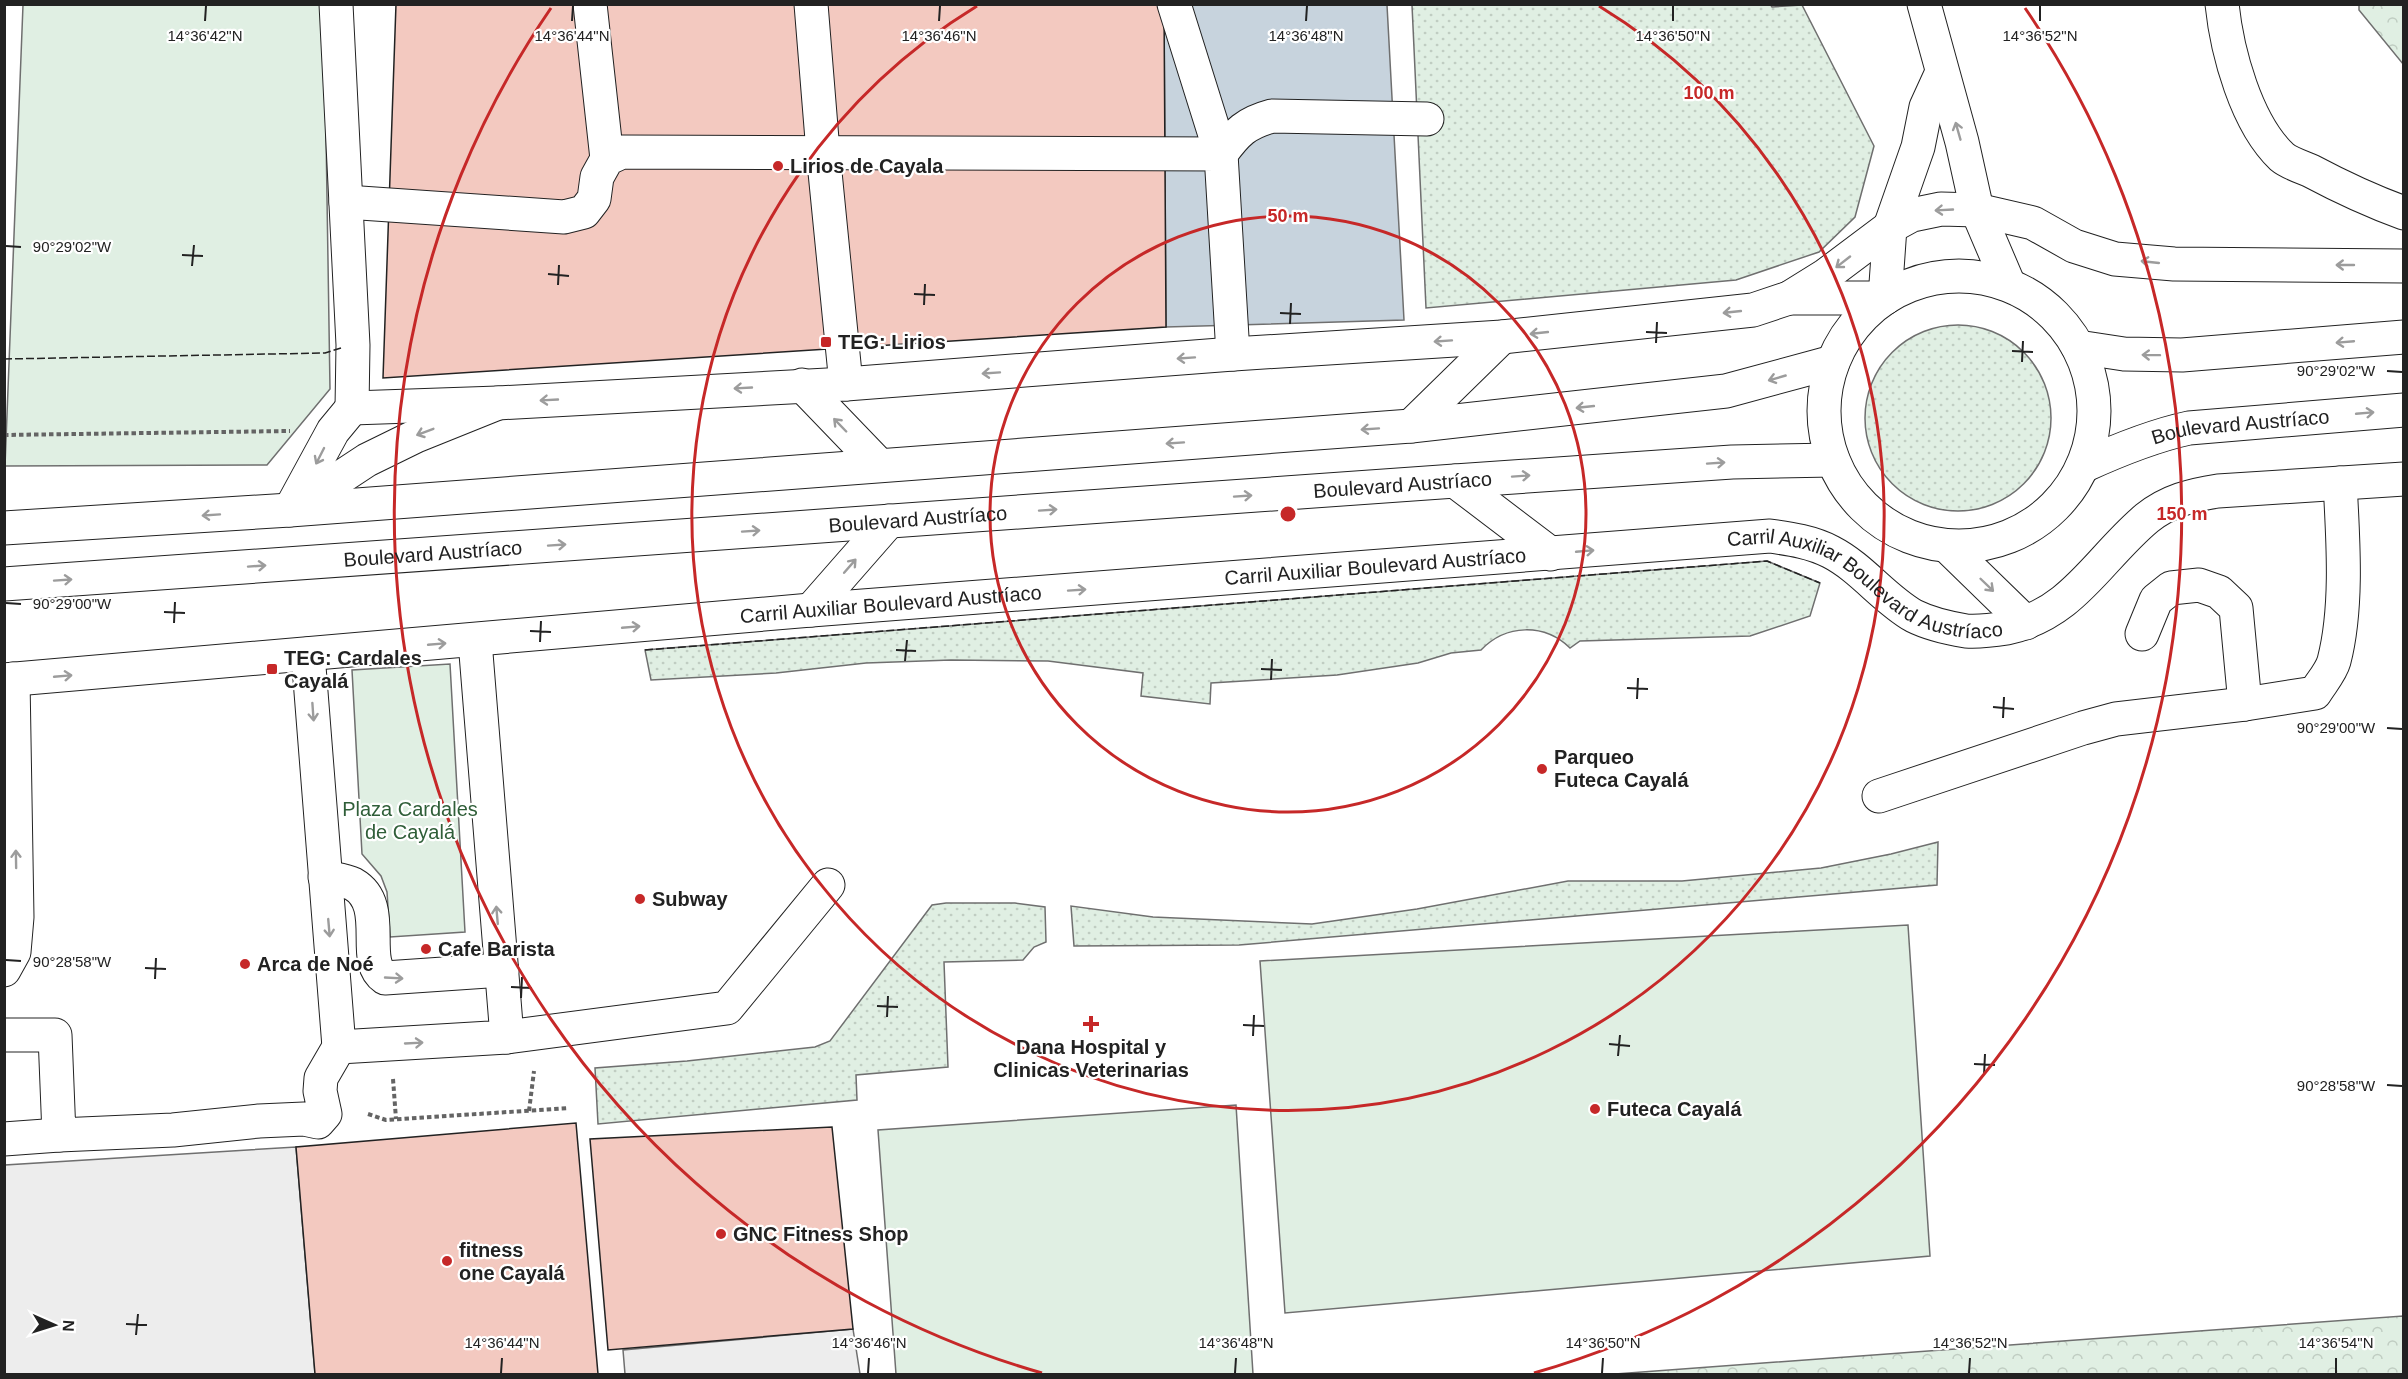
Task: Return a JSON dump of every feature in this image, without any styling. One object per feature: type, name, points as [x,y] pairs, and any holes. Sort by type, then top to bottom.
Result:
[{"type":"street","points":[[290,510],[342,420],[353,345],[336,4]]},
{"type":"street","points":[[346,202],[564,217],[584,212],[594,199],[597,177],[607,159],[590,4]]},
{"type":"street","points":[[811,4],[846,384]]},
{"type":"street","points":[[1174,4],[1221,154],[1233,354]]},
{"type":"street","points":[[1924,4],[1962,142],[1977,210],[2009,285]]},
{"type":"street","points":[[2222,4],[2230,52],[2241,83],[2258,125],[2283,158],[2370,201],[2403,213]]},
{"type":"street","points":[[1885,298],[1890,227],[1918,147],[1926,107],[1942,72]]},
{"type":"street","points":[[1221,154],[1236,134],[1255,120],[1272,116],[1427,118]]},
{"type":"street","points":[[607,159],[622,152],[1221,154]]},
{"type":"street","points":[[342,420],[498,403],[846,384],[1233,354],[1502,337],[1753,310],[1789,298],[1826,275],[1890,227],[1912,215],[1941,209],[1977,210],[2033,223],[2074,246],[2115,259],[2174,264],[2403,266]]},
{"type":"street","points":[[1943,276],[1974,276],[2009,285],[2034,298],[2059,320],[2078,347],[2090,376],[2094,406],[2092,436],[2083,466],[2067,494],[2044,517],[2017,535],[1986,545],[1948,547],[1911,539],[1878,520],[1851,493],[1833,460],[1825,428],[1825,394],[1833,362],[1846,336],[1865,314],[1885,298],[1914,284],[1943,276]]},
{"type":"street","points":[[1789,298],[1885,298]]},
{"type":"street","points":[[1411,426],[1502,337]]},
{"type":"street","points":[[2078,347],[2124,354],[2182,355],[2403,337]]},
{"type":"street","points":[[4,528],[290,510],[1411,426],[1726,391],[1833,362]]},
{"type":"street","points":[[802,385],[879,465]]},
{"type":"street","points":[[290,510],[367,460],[416,436],[498,403]]},
{"type":"street","name":"Boulevard Austríaco","points":[[2083,466],[2148,439],[2189,428],[2403,410]]},
{"type":"street","name":"Boulevard Austríaco","points":[[4,584],[1732,462],[1833,460]]},
{"type":"street","name":"Carril Auxiliar Boulevard Austríaco","points":[[8,679],[475,641],[811,610],[1770,536],[1801,541],[1832,553],[1913,615],[1940,626],[1969,631],[1998,629],[2026,623],[2052,610],[2075,592],[2148,517],[2170,503],[2193,495],[2218,491],[2403,479]]},
{"type":"street","points":[[1455,481],[1551,554]]},
{"type":"street","points":[[1879,796],[2116,719],[2245,704],[2315,693],[2334,663],[2340,624],[2344,556],[2340,483]]},
{"type":"street","points":[[811,610],[889,521]]},
{"type":"street","points":[[1948,547],[2026,623]]},
{"type":"street","points":[[2142,634],[2156,600],[2171,588],[2199,585],[2219,592],[2236,608],[2245,704]]},
{"type":"street","points":[[475,641],[507,1037]]},
{"type":"street","points":[[4,1139],[173,1130],[304,1119],[318,1122],[325,1114],[320,1091],[321,1078],[339,1047],[308,654]]},
{"type":"street","points":[[4,970],[14,952],[17,917],[8,679]]},
{"type":"street","points":[[325,877],[353,884],[369,902],[373,915],[375,965],[379,974],[385,978],[502,970]]},
{"type":"street","points":[[339,1047],[507,1037],[727,1008],[828,885]]},
{"type":"street","points":[[4,1035],[55,1035],[59,1136]]},
{"type":"path","points":[[4,435],[342,420]]},
{"type":"path","points":[[529,1111],[535,1061]]},
{"type":"path","points":[[392,1069],[396,1120]]},
{"type":"path","points":[[368,1114],[386,1120],[396,1120],[568,1108]]},
{"type":"green space","points":[[1770,4],[1772,7],[1802,5],[1874,146],[1855,217],[1819,252],[1736,280],[1426,308],[1412,5]]},
{"type":"green space","points":[[23,5],[324,5],[330,389],[267,465],[5,466]]},
{"type":"green space","points":[[2359,5],[2403,5],[2403,64],[2359,10]]},
{"type":"green space","points":[[1958,325],[1994,332],[2010,340],[2024,352],[2036,366],[2044,382],[2051,418],[2044,454],[2036,470],[2024,484],[2010,496],[1994,504],[1958,511],[1922,504],[1906,496],[1892,484],[1880,470],[1872,454],[1865,418],[1872,382],[1880,366],[1892,352],[1906,340],[1922,332]]},
{"type":"green space","points":[[1767,561],[1820,583],[1810,616],[1750,636],[1580,641],[1570,648],[1549,634],[1525,630],[1513,631],[1491,641],[1481,650],[1451,653],[1418,663],[1337,675],[1211,683],[1210,704],[1141,696],[1143,673],[1048,661],[951,660],[866,663],[776,673],[651,680],[645,650]]},
{"type":"green space","name":"Plaza Cardales de Cayalá","points":[[450,664],[465,932],[390,937],[387,892],[381,876],[362,854],[352,670]]},
{"type":"green space","points":[[1938,842],[1937,885],[1239,945],[1074,946],[1071,906],[1153,917],[1312,924],[1417,909],[1568,881],[1682,881],[1821,868]]},
{"type":"green space","points":[[1015,903],[1045,907],[1046,942],[1034,947],[1023,960],[944,962],[948,1067],[856,1075],[857,1100],[598,1124],[595,1068],[815,1047],[830,1041],[932,905]]},
{"type":"green space","name":"Futeca Cayalá","points":[[1908,925],[1930,1256],[1285,1313],[1260,961]]},
{"type":"green space","points":[[1236,1105],[1253,1374],[896,1374],[878,1130]]},
{"type":"green space","points":[[2403,1316],[2403,1374],[1615,1374]]},
{"type":"shaded area","points":[[1164,5],[1387,5],[1404,320],[1166,327]]},
{"type":"shaded area","points":[[296,1147],[315,1374],[5,1374],[5,1165]]},
{"type":"shaded area","points":[[853,1329],[860,1374],[625,1374],[623,1350]]},
{"type":"building","name":"Lirios de Cayala","points":[[396,4],[1164,4],[1166,327],[383,378]]},
{"type":"building","name":"fitness one Cayalá","points":[[576,1123],[598,1374],[315,1374],[296,1147]]},
{"type":"building","name":"GNC Fitness Shop","points":[[832,1127],[853,1329],[608,1350],[590,1139]]},
{"type":"fence","points":[[4,359],[325,353],[341,348]]},
{"type":"fence","points":[[645,650],[1767,561],[1820,583]]},
{"type":"place","name":"Lirios de Cayala","points":[[778,166]]},
{"type":"place","name":"TEG: Lirios","points":[[826,342]]},
{"type":"place","name":"TEG: Cardales Cayalá","points":[[272,669]]},
{"type":"place","name":"Parqueo Futeca Cayalá","points":[[1542,769]]},
{"type":"place","name":"Subway","points":[[640,899]]},
{"type":"place","name":"Cafe Barista","points":[[426,949]]},
{"type":"place","name":"Arca de Noé","points":[[245,964]]},
{"type":"place","name":"Dana Hospital y Clinicas Veterinarias","points":[[1091,1024]]},
{"type":"place","name":"Futeca Cayalá","points":[[1595,1109]]},
{"type":"place","name":"GNC Fitness Shop","points":[[721,1234]]},
{"type":"place","name":"fitness one Cayalá","points":[[447,1261]]}]
